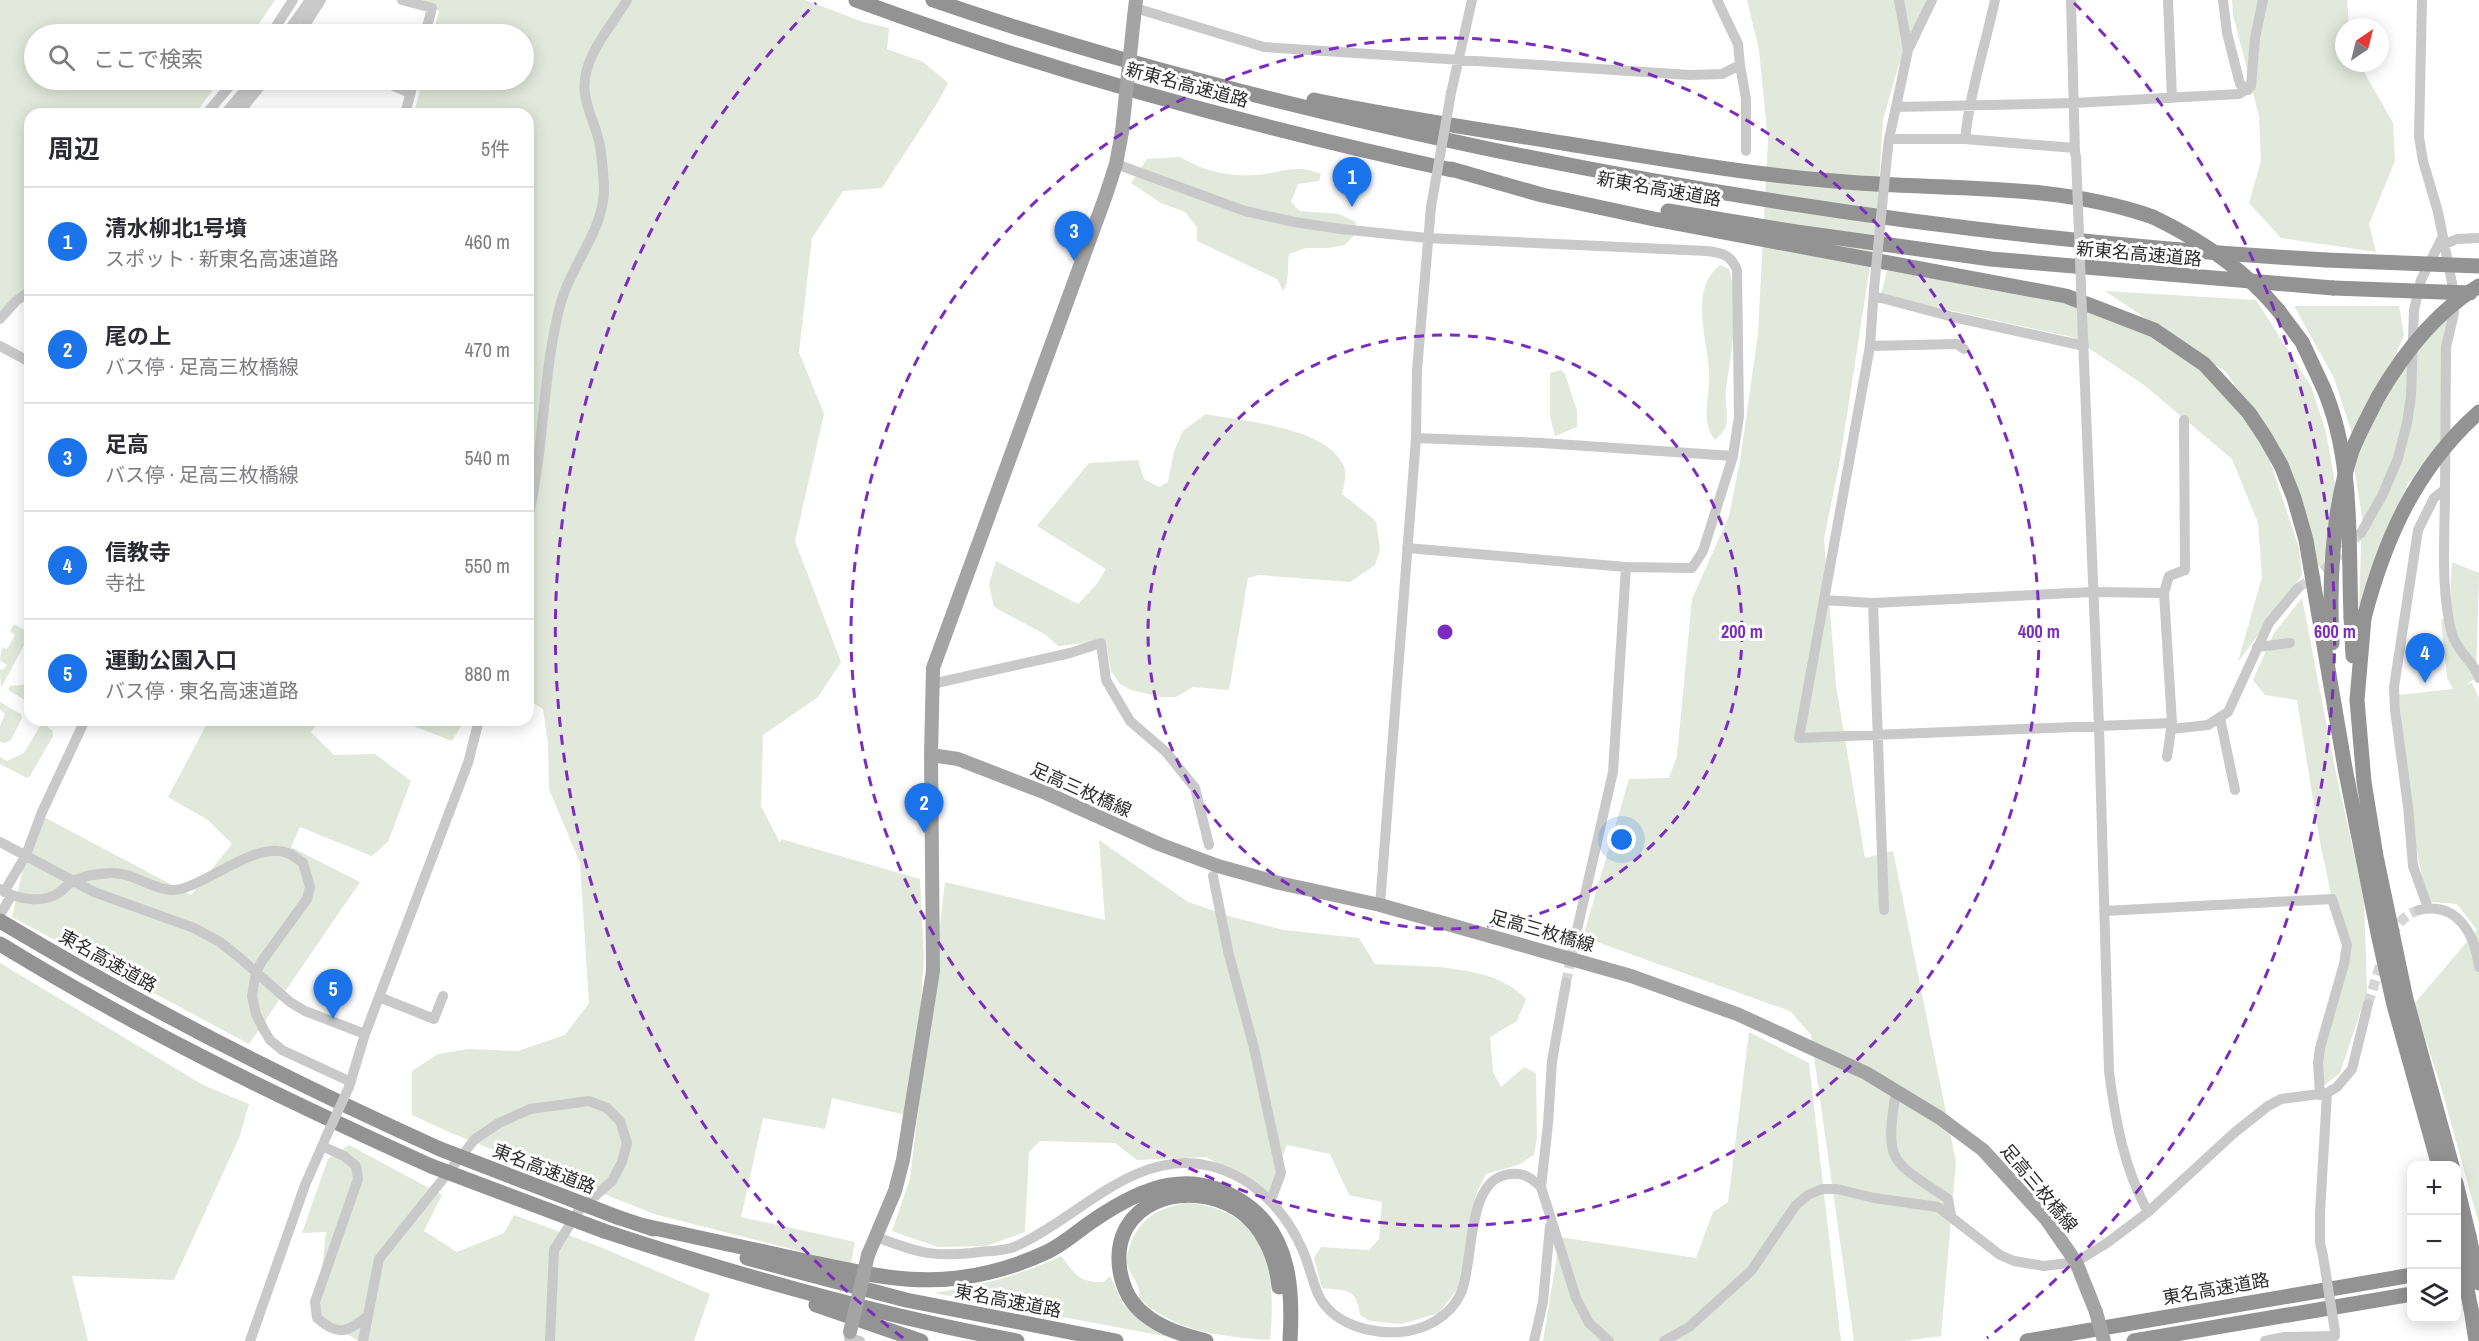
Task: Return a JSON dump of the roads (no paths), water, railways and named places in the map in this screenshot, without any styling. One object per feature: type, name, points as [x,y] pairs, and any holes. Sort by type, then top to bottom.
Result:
[{"type":"highway","name":"新東名高速道路","points":[[856,0],[1106,84],[1310,137],[1604,200],[1796,232],[1968,256],[2127,272],[2333,288],[2479,294]]},
{"type":"highway","name":"新東名高速道路","points":[[933,0],[1094,53],[1376,125],[1576,167],[1795,205],[1981,231],[2174,249],[2326,260],[2479,266]]},
{"type":"highway","points":[[1094,53],[1377,113],[1662,159],[1834,181],[2052,194],[2110,204],[2153,218],[2216,252],[2266,296],[2302,342],[2334,417],[2345,481],[2357,617],[2356,700],[2364,782],[2391,933],[2406,999],[2451,1161]]},
{"type":"highway","points":[[1451,169],[1542,195],[1654,219],[2066,296],[2154,330],[2204,364],[2226,386],[2254,421],[2281,465],[2294,498],[2306,540],[2362,858],[2391,994],[2438,1161]]},
{"type":"highway","points":[[2336,706],[2331,619],[2335,533],[2352,452],[2393,371],[2421,335],[2463,296],[2479,286]]},
{"type":"highway","points":[[2357,617],[2416,484],[2439,454],[2479,412]]},
{"type":"highway","name":"東名高速道路","points":[[0,921],[127,996],[314,1091],[440,1149],[617,1217],[761,1262],[906,1300],[1116,1341]]},
{"type":"highway","name":"東名高速道路","points":[[0,944],[118,1014],[207,1061],[307,1110],[431,1166],[604,1231],[704,1264],[817,1296],[1017,1341]]},
{"type":"highway","points":[[645,1227],[866,1274],[914,1280],[956,1278],[1001,1270],[1050,1251],[1097,1218],[1144,1191],[1173,1183],[1201,1183],[1232,1194],[1258,1213],[1277,1237],[1287,1264],[1291,1314],[1290,1341]]},
{"type":"highway","points":[[1206,1341],[1181,1334],[1154,1321],[1135,1305],[1122,1284],[1118,1260],[1122,1238],[1127,1228],[1145,1208],[1164,1198],[1187,1194],[1214,1198],[1242,1213],[1254,1224],[1270,1248],[1278,1275],[1281,1313],[1279,1341]]},
{"type":"highway","points":[[2461,1238],[2479,1283],[2461,1285]]},
{"type":"highway","points":[[2461,1238],[2475,1341]]},
{"type":"highway","points":[[704,1264],[921,1341]]},
{"type":"highway","points":[[2461,1267],[2479,1264]]},
{"type":"highway","name":"東名高速道路","points":[[2027,1341],[2407,1276]]},
{"type":"highway","name":"東名高速道路","points":[[2134,1341],[2407,1295]]},
{"type":"main road","points":[[852,1338],[868,1255],[874,1236],[895,1191],[903,1160],[933,971],[931,755],[933,668],[1116,164],[1122,132],[1135,8]]},
{"type":"main road","name":"足高三枚橋線","points":[[931,755],[958,759],[1046,793],[1159,844],[1218,866],[1279,883],[1380,905],[1631,976],[1737,1014],[1831,1057],[1896,1090],[1940,1118],[1983,1150],[2032,1203],[2076,1262],[2096,1312],[2104,1341]]},
{"type":"street","points":[[277,24],[293,0]]},
{"type":"street","points":[[293,24],[310,0]]},
{"type":"street","points":[[305,24],[321,0]]},
{"type":"street","points":[[402,0],[432,8],[428,24]]},
{"type":"street","points":[[534,492],[552,349],[562,300],[594,233],[604,193],[600,146],[584,92],[588,68],[599,41],[627,0]]},
{"type":"street","points":[[1380,905],[1416,438],[1417,370],[1426,238],[1451,93],[1472,0]]},
{"type":"street","points":[[1718,0],[1738,44],[1746,99],[1746,151]]},
{"type":"street","points":[[1899,0],[1908,50]]},
{"type":"street","points":[[1932,0],[1908,50],[1890,139],[1870,346],[1799,738],[2172,723]]},
{"type":"street","points":[[1965,139],[1969,106],[1978,77],[1995,0]]},
{"type":"street","points":[[2070,0],[2099,727],[2109,1071],[2115,1116],[2125,1154],[2148,1212]]},
{"type":"street","points":[[2168,0],[2172,98]]},
{"type":"street","points":[[2223,0],[2227,33],[2240,84],[2248,90]]},
{"type":"street","points":[[1896,107],[2239,94],[2251,86],[2255,38],[2263,0]]},
{"type":"street","points":[[2422,0],[2419,137],[2423,161],[2435,197],[2452,284],[2454,313],[2446,347],[2447,585],[2453,635],[2458,649],[2477,671],[2479,678]]},
{"type":"street","points":[[1135,8],[1264,47],[1690,75],[1722,74],[1740,65]]},
{"type":"street","points":[[211,108],[226,90]]},
{"type":"street","points":[[230,108],[245,90]]},
{"type":"street","points":[[244,108],[257,90]]},
{"type":"street","points":[[403,90],[410,93]]},
{"type":"street","points":[[406,108],[411,90]]},
{"type":"street","points":[[1890,139],[1965,139],[2075,152]]},
{"type":"street","points":[[1116,164],[1245,211],[1294,222],[1426,238],[1724,253],[1733,260],[1737,270],[1739,416],[1734,456],[1703,551],[1692,568],[1626,567],[1407,548]]},
{"type":"street","points":[[2361,533],[2383,494],[2398,458],[2405,432],[2411,396],[2414,310],[2421,280],[2442,242],[2479,238]]},
{"type":"street","points":[[1874,293],[1953,317],[2083,342]]},
{"type":"street","points":[[0,319],[24,296]]},
{"type":"street","points":[[1870,346],[1957,344],[1964,349]]},
{"type":"street","points":[[0,346],[24,359]]},
{"type":"street","points":[[2184,420],[2185,570],[2169,576],[2164,593],[2172,729],[2208,725],[2228,712],[2269,623],[2298,588]]},
{"type":"street","points":[[1416,438],[1542,443],[1734,456]]},
{"type":"street","points":[[2445,489],[2434,498],[2418,530],[2394,687],[2395,710],[2414,866],[2423,909],[2451,913],[2462,922],[2477,948],[2479,967]]},
{"type":"street","points":[[1574,943],[1613,772],[1626,567]]},
{"type":"street","points":[[1824,600],[1873,603],[2092,592],[2164,593]]},
{"type":"street","points":[[1873,603],[1884,910]]},
{"type":"street","points":[[932,684],[1070,653],[1101,643],[1106,680],[1130,721],[1166,752],[1195,788],[1209,845]]},
{"type":"street","points":[[2257,647],[2290,643]]},
{"type":"street","points":[[2220,718],[2235,790]]},
{"type":"street","points":[[2168,756],[2172,723]]},
{"type":"street","points":[[0,915],[6,894],[26,855],[42,812],[82,726]]},
{"type":"street","points":[[250,1341],[305,1185],[350,1085],[365,1034],[468,763],[477,726]]},
{"type":"street","points":[[0,842],[102,895],[194,928],[220,942],[290,1002],[305,1011],[365,1034]]},
{"type":"street","points":[[6,894],[45,899],[60,892],[72,881],[114,873],[156,887],[179,890],[219,873],[252,855],[272,850],[288,853],[303,863],[310,888],[301,909],[273,943],[256,972],[252,996],[256,1014],[270,1040],[282,1050],[350,1085]]},
{"type":"street","points":[[1214,876],[1228,951],[1254,1048],[1281,1173],[1271,1200]]},
{"type":"street","points":[[2104,911],[2332,899],[2347,945],[2318,1063],[2324,1094],[2320,1213],[2322,1256],[2336,1336],[2285,1337],[2265,1341]]},
{"type":"street","points":[[1566,983],[1552,1061],[1548,1124],[1540,1187],[1576,1298],[1588,1323],[1609,1341]]},
{"type":"street","points":[[379,997],[434,1019],[444,996]]},
{"type":"street","points":[[1664,1341],[1689,1327],[1750,1271],[1796,1205],[1808,1195],[1822,1189],[1837,1189],[1874,1198],[1932,1205],[1951,1215],[2000,1255],[2014,1261],[2044,1266],[2076,1262],[2107,1243],[2148,1212],[2234,1133],[2268,1106],[2281,1100],[2324,1094],[2344,1080],[2352,1069],[2368,1004]]},
{"type":"street","points":[[1896,1090],[1890,1144],[1895,1158],[1903,1169],[1948,1199],[1951,1215]]},
{"type":"street","points":[[363,1341],[379,1259],[475,1139],[530,1109],[589,1101],[607,1108],[620,1121],[627,1143],[622,1162],[612,1181],[579,1209],[554,1250],[550,1341]]},
{"type":"street","points":[[324,1142],[356,1166],[358,1179],[315,1302],[317,1318],[331,1330],[347,1330],[368,1316]]},
{"type":"street","points":[[874,1236],[931,1255],[1011,1248],[1040,1234],[1128,1176],[1150,1168],[1170,1165],[1190,1163],[1210,1166],[1230,1173],[1271,1200],[1296,1237],[1319,1296],[1329,1310],[1360,1328],[1400,1332],[1419,1329],[1436,1321],[1448,1312],[1462,1292],[1479,1201],[1489,1186],[1499,1177],[1515,1173],[1529,1176],[1540,1187]]},
{"type":"street","points":[[1534,1341],[1543,1302],[1550,1221]]},
{"type":"tunnel","points":[[2298,588],[2325,569],[2361,533]]},
{"type":"tunnel","points":[[2392,936],[2402,920],[2419,910]]},
{"type":"tunnel","points":[[1566,983],[1574,943]]},
{"type":"tunnel","points":[[2368,1004],[2383,956]]},
{"type":"place","name":"清水柳北1号墳","points":[[1352,207]]},
{"type":"place","name":"足高","points":[[1074,261]]},
{"type":"place","name":"信教寺","points":[[2425,683]]},
{"type":"place","name":"尾の上","points":[[924,833]]},
{"type":"place","name":"運動公園入口","points":[[333,1019]]}]
